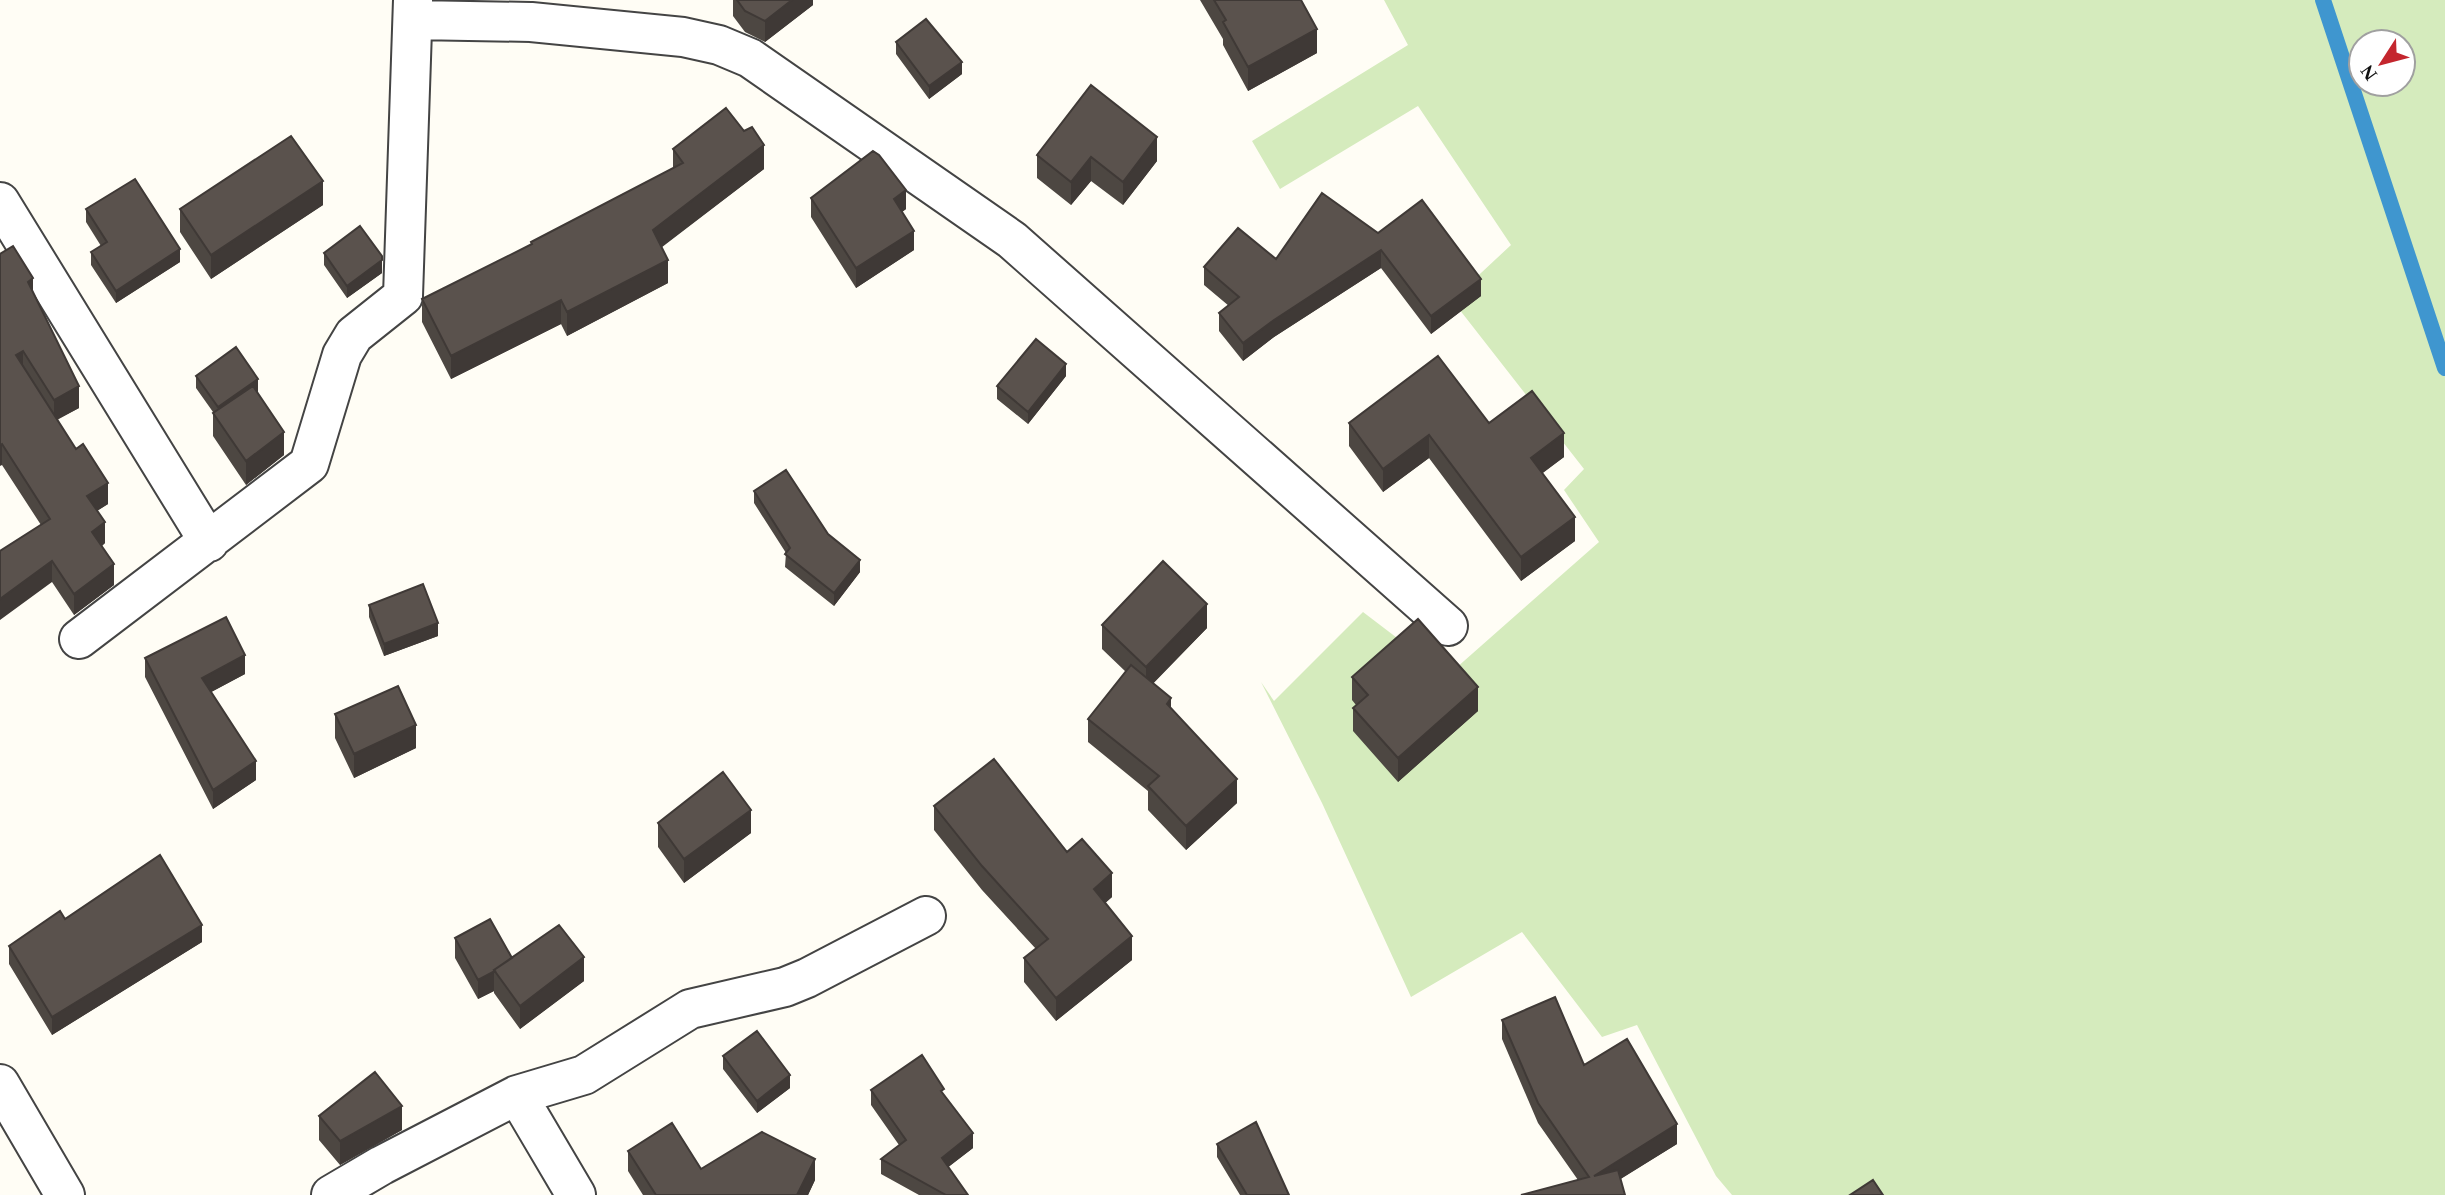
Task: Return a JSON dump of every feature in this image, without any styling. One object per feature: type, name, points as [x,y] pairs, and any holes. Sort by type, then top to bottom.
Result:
[{"type":"street","points":[[79,639],[309,464],[342,355],[354,335],[403,296],[413,10],[683,37],[719,45],[750,58],[1012,240],[1448,626]]},
{"type":"street","points":[[0,202],[209,542]]},
{"type":"street","points":[[331,1195],[382,1165],[517,1095],[584,1075],[690,1009],[786,987],[926,916]]},
{"type":"street","points":[[0,1084],[65,1195]]},
{"type":"street","points":[[517,1095],[576,1195]]},
{"type":"green space","points":[[1384,0],[2445,0],[2445,1195],[1732,1195],[1716,1176],[1637,1025],[1602,1037],[1522,932],[1411,997],[1322,803],[1261,682],[1274,701],[1363,612],[1447,676],[1599,542],[1564,490],[1584,469],[1452,300],[1511,245],[1418,106],[1280,189],[1252,141],[1408,45]]},
{"type":"building","points":[[737,0],[792,0],[765,21],[745,11]]},
{"type":"building","points":[[1214,0],[1301,0],[1317,29],[1248,67]]},
{"type":"building","points":[[926,19],[962,62],[929,86],[896,42]]},
{"type":"building","points":[[1091,85],[1157,137],[1123,182],[1091,157],[1071,182],[1037,155]]},
{"type":"building","points":[[726,108],[744,131],[752,127],[764,145],[653,230],[668,260],[567,312],[561,300],[451,356],[422,299],[683,163],[673,149]]},
{"type":"building","points":[[291,136],[323,181],[211,255],[180,209]]},
{"type":"building","points":[[873,151],[906,190],[894,199],[914,231],[856,268],[811,198]]},
{"type":"building","points":[[135,179],[180,249],[116,291],[91,252],[107,242],[86,209]]},
{"type":"building","points":[[1322,193],[1378,233],[1422,200],[1481,279],[1431,316],[1381,250],[1243,343],[1219,313],[1239,297],[1204,267],[1238,228],[1276,259]]},
{"type":"building","points":[[360,226],[382,256],[382,260],[347,286],[324,253]]},
{"type":"building","points":[[13,246],[33,278],[28,282],[79,386],[54,400],[23,351],[16,355],[76,449],[83,444],[108,483],[87,496],[105,522],[92,532],[114,564],[74,594],[52,561],[0,599],[0,551],[50,519],[2,444],[0,445],[0,254]]},
{"type":"building","points":[[1036,339],[1066,364],[1028,412],[997,386]]},
{"type":"building","points":[[236,347],[258,379],[218,407],[196,376]]},
{"type":"building","points":[[1438,356],[1489,423],[1532,391],[1564,433],[1531,458],[1575,517],[1521,557],[1429,435],[1383,469],[1349,423]]},
{"type":"building","points":[[253,386],[284,432],[246,461],[213,413]]},
{"type":"building","points":[[786,470],[828,534],[860,560],[834,593],[785,554],[790,548],[754,491]]},
{"type":"building","points":[[1163,561],[1207,604],[1146,667],[1102,625]]},
{"type":"building","points":[[423,584],[438,623],[384,644],[369,605]]},
{"type":"building","points":[[226,617],[245,655],[202,678],[256,761],[213,790],[145,658]]},
{"type":"building","points":[[1418,619],[1478,687],[1398,758],[1353,708],[1368,695],[1352,677]]},
{"type":"building","points":[[1131,665],[1171,698],[1167,704],[1237,779],[1186,826],[1148,786],[1159,776],[1088,719]]},
{"type":"building","points":[[398,686],[416,725],[354,754],[335,714]]},
{"type":"building","points":[[994,759],[1067,852],[1082,839],[1112,873],[1094,889],[1132,936],[1056,998],[1024,958],[1048,939],[982,866],[934,806]]},
{"type":"building","points":[[723,772],[751,810],[684,859],[658,823]]},
{"type":"building","points":[[160,855],[202,925],[52,1017],[9,946],[60,911],[65,919]]},
{"type":"building","points":[[490,919],[512,958],[478,980],[455,938]]},
{"type":"building","points":[[559,925],[584,957],[520,1006],[494,970]]},
{"type":"building","points":[[1555,997],[1584,1065],[1627,1039],[1677,1124],[1594,1176],[1618,1170],[1625,1195],[1521,1195],[1589,1177],[1538,1103],[1502,1020]]},
{"type":"building","points":[[757,1031],[790,1075],[757,1101],[723,1056]]},
{"type":"building","points":[[922,1055],[944,1089],[941,1091],[973,1133],[942,1158],[968,1195],[946,1195],[881,1159],[906,1140],[871,1090]]},
{"type":"building","points":[[375,1072],[402,1106],[340,1141],[319,1116]]},
{"type":"building","points":[[1256,1122],[1289,1195],[1247,1195],[1217,1144]]},
{"type":"building","points":[[672,1123],[701,1169],[762,1132],[815,1159],[797,1195],[656,1195],[628,1151]]},
{"type":"building","points":[[1873,1180],[1883,1195],[1850,1195]]},
{"type":"waterway","points":[[2323,0],[2445,368]]}]
